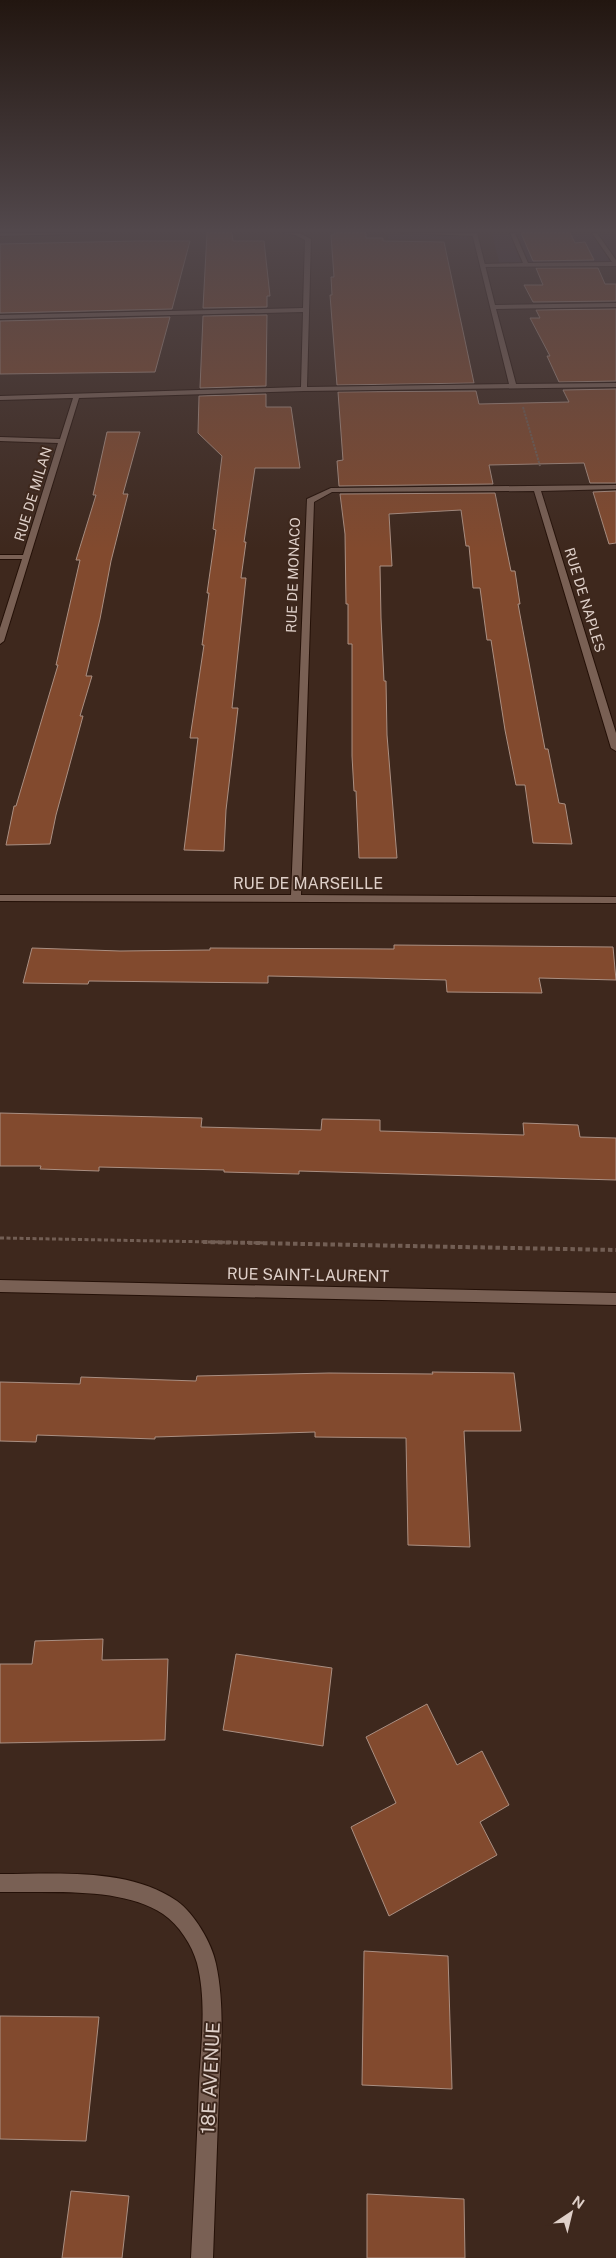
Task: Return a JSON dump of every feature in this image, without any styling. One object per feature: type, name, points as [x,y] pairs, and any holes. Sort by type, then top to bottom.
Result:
[{"type":"street","points":[[304,389],[305,338]]},
{"type":"street","points":[[502,338],[514,386]]},
{"type":"street","points":[[0,398],[304,389],[616,385]]},
{"type":"street","name":"RUE DE MILAN","points":[[0,641],[76,397]]},
{"type":"street","name":"RUE DE MILAN","points":[[0,439],[63,441]]},
{"type":"street","name":"RUE DE MONACO","points":[[296,899],[310,501],[331,490],[616,487]]},
{"type":"street","name":"RUE DE NAPLES","points":[[537,489],[616,748]]},
{"type":"street","points":[[0,557],[26,557]]},
{"type":"street","name":"RUE DE MARSEILLE","points":[[0,898],[616,900]]},
{"type":"street","name":"RUE SAINT-LAURENT","points":[[0,1286],[616,1298]]},
{"type":"street","name":"18E AVENUE","points":[[0,1883],[91,1885],[145,1894],[174,1908],[186,1920],[196,1935],[208,1959],[212,1980],[213,2030],[202,2258]]},
{"type":"path","points":[[521,401],[542,472]]},
{"type":"path","name":"RUE SAINT-LAURENT","points":[[0,1238],[616,1250]]},
{"type":"building","points":[[0,338],[164,338],[155,372],[0,374]]},
{"type":"building","points":[[202,338],[267,338],[266,386],[200,388]]},
{"type":"building","points":[[333,338],[465,338],[474,383],[337,385]]},
{"type":"building","points":[[541,338],[616,338],[616,381],[559,382],[547,356],[550,356]]},
{"type":"building","points":[[616,389],[616,483],[590,483],[584,463],[489,465],[493,484],[339,486],[337,461],[343,460],[338,392],[476,391],[479,404],[569,402],[563,390]]},
{"type":"building","points":[[266,394],[266,407],[291,407],[300,468],[255,468],[244,542],[246,542],[241,578],[246,578],[232,708],[238,708],[226,810],[224,851],[184,850],[198,738],[190,738],[204,645],[202,645],[209,593],[207,593],[216,530],[213,529],[222,456],[198,433],[199,396]]},
{"type":"building","points":[[107,432],[140,432],[123,494],[128,494],[86,676],[92,676],[80,716],[83,716],[50,844],[6,845],[14,806],[16,806],[58,665],[56,665],[80,560],[76,560],[96,495],[93,495]]},
{"type":"building","points":[[616,491],[616,543],[609,544],[593,492]]},
{"type":"building","points":[[495,493],[511,571],[515,571],[520,604],[518,604],[545,749],[548,749],[559,803],[565,804],[572,844],[533,843],[525,785],[516,785],[491,640],[487,640],[480,588],[473,588],[469,546],[466,546],[461,510],[389,514],[392,566],[380,566],[381,618],[384,681],[386,681],[387,735],[397,858],[359,858],[356,791],[354,791],[352,756],[352,644],[348,644],[345,534],[340,494]]},
{"type":"building","points":[[394,945],[613,947],[616,980],[539,978],[542,993],[447,992],[446,980],[268,976],[268,983],[89,981],[88,984],[23,983],[32,948],[120,951],[210,950],[210,948],[394,949]]},
{"type":"building","points":[[0,1113],[202,1118],[201,1127],[321,1130],[322,1119],[380,1120],[380,1131],[524,1135],[523,1123],[578,1125],[580,1137],[616,1138],[616,1180],[299,1171],[299,1174],[99,1167],[99,1171],[40,1169],[41,1166],[0,1166]]},
{"type":"building","points":[[432,1372],[514,1373],[521,1431],[464,1431],[470,1547],[408,1545],[406,1438],[315,1437],[315,1432],[155,1437],[155,1439],[37,1435],[36,1442],[0,1441],[0,1382],[80,1384],[81,1377],[196,1381],[197,1376],[329,1373],[433,1374]]},
{"type":"building","points":[[103,1639],[102,1660],[168,1659],[165,1740],[0,1743],[0,1664],[32,1664],[35,1641]]},
{"type":"building","points":[[236,1654],[332,1668],[323,1746],[223,1730]]},
{"type":"building","points":[[427,1704],[457,1765],[482,1751],[509,1805],[480,1822],[497,1855],[389,1916],[351,1827],[396,1803],[366,1737]]},
{"type":"building","points":[[364,1951],[448,1956],[452,2089],[362,2085]]},
{"type":"building","points":[[0,2016],[99,2017],[86,2141],[0,2139]]},
{"type":"building","points":[[71,2191],[129,2196],[122,2258],[62,2258]]},
{"type":"building","points":[[367,2194],[464,2199],[465,2258],[367,2258]]}]
